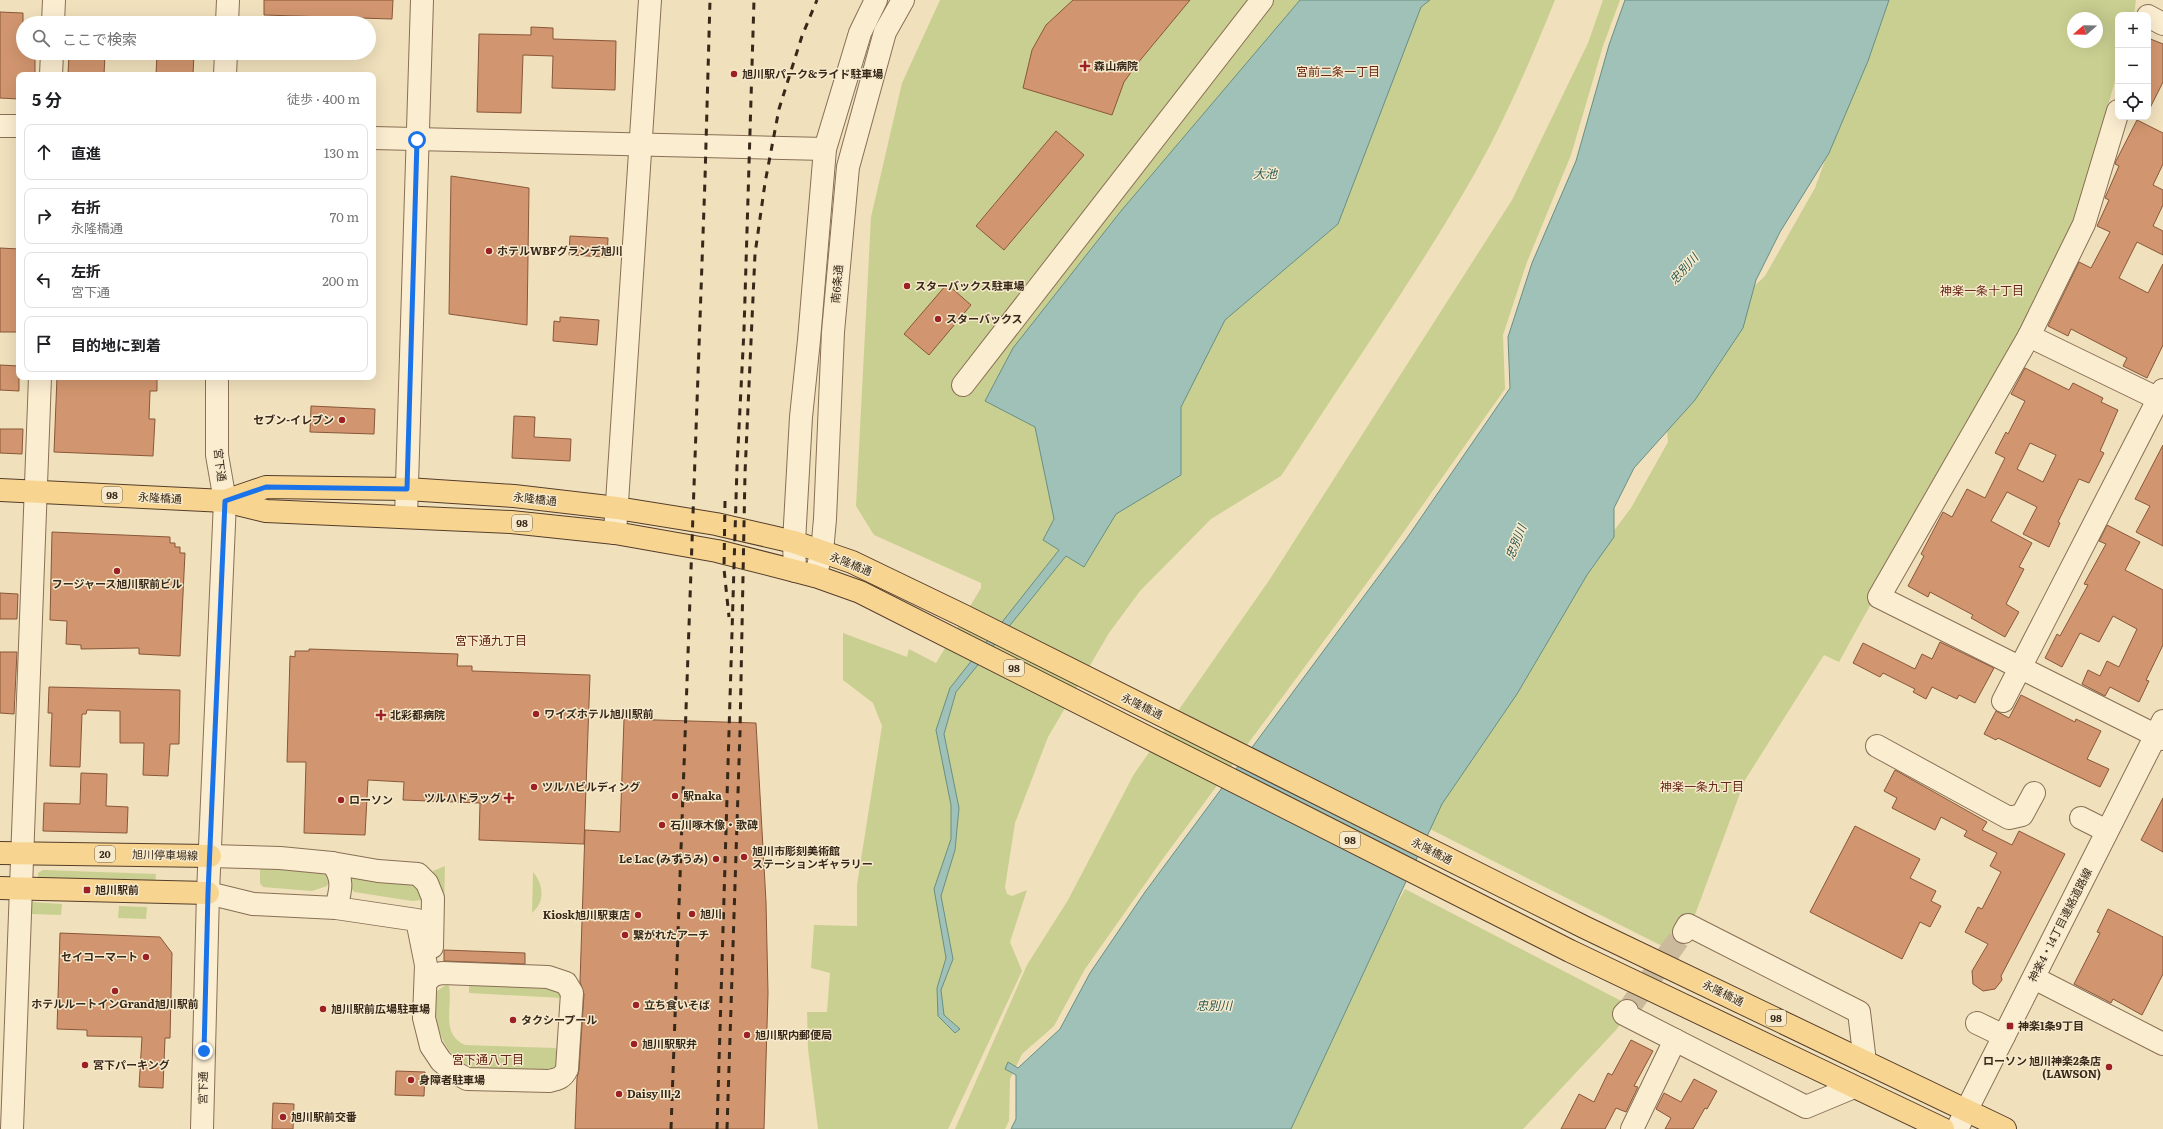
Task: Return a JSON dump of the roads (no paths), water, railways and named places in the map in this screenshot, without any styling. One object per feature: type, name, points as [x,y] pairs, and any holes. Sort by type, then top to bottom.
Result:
[{"type":"main road","name":"永隆橋通","points":[[225,501],[266,487],[407,489],[514,496],[617,508],[716,524],[794,542],[852,562],[962,615],[1584,927],[1866,1062],[1962,1120],[2005,1129]]},
{"type":"main road","name":"永隆橋通","points":[[0,490],[225,501],[266,511],[511,522],[615,533],[717,551],[805,574],[860,592],[1083,703],[1570,951],[1942,1129]]},
{"type":"main road","name":"旭川停車場線","points":[[0,853],[210,856]]},
{"type":"main road","points":[[11,888],[208,893]]},
{"type":"street","points":[[53,16],[54,0]]},
{"type":"street","points":[[227,16],[228,0]]},
{"type":"street","points":[[406,517],[422,0]]},
{"type":"street","points":[[615,533],[650,0]]},
{"type":"street","name":"南6条通","points":[[805,574],[794,542],[800,417],[810,333],[825,149],[860,33],[876,0]]},
{"type":"street","name":"南6条通","points":[[805,574],[822,552],[833,332],[848,167],[885,32],[903,0]]},
{"type":"street","points":[[963,385],[1262,0]]},
{"type":"street","points":[[2148,12],[2149,0]]},
{"type":"street","points":[[2151,18],[2163,24]]},
{"type":"street","points":[[51,72],[52,60]]},
{"type":"street","points":[[225,72],[226,60]]},
{"type":"street","points":[[2115,120],[2084,224],[2029,336],[1879,597],[2021,667],[2161,732]]},
{"type":"street","points":[[0,126],[16,126]]},
{"type":"street","points":[[376,138],[825,149]]},
{"type":"street","points":[[2003,701],[2162,397],[2029,336]]},
{"type":"street","points":[[12,1129],[11,888],[23,853],[40,380]]},
{"type":"street","name":"宮下通","points":[[202,1129],[208,893],[225,501],[217,455],[218,380]]},
{"type":"street","name":"神楽4・14丁目連絡道路線","points":[[1962,1120],[2108,831],[2161,732]]},
{"type":"street","points":[[1877,746],[2009,818],[2022,815],[2034,793]]},
{"type":"street","points":[[2081,818],[2108,831]]},
{"type":"street","points":[[210,856],[280,858],[332,863],[378,872],[414,873],[424,879],[429,886],[432,898],[432,958],[435,965],[434,977],[424,1018],[432,1046],[441,1061],[454,1072],[467,1079],[549,1080],[558,1079],[564,1074],[567,1069],[572,993],[566,983],[548,976],[434,977]]},
{"type":"street","points":[[332,863],[339,871],[342,881],[336,908]]},
{"type":"street","points":[[208,893],[252,904],[336,908],[417,920],[426,965],[434,977]]},
{"type":"street","points":[[1684,932],[1688,925],[1859,1012],[1866,1062]]},
{"type":"street","points":[[2034,978],[2163,1044]]},
{"type":"street","points":[[1627,1011],[1624,1014],[1806,1107],[1854,1087]]},
{"type":"street","points":[[1977,1023],[2004,1036]]},
{"type":"street","points":[[1632,1129],[1675,1040]]},
{"type":"water","name":"大池","points":[[1300,0],[1430,0],[1421,7],[1338,224],[1225,320],[1181,407],[1181,475],[1116,514],[1084,567],[1066,556],[956,692],[944,734],[959,808],[955,850],[941,896],[953,959],[941,990],[944,1015],[960,1029],[955,1033],[938,1016],[937,988],[946,958],[934,889],[951,839],[951,805],[936,730],[950,688],[1059,550],[1043,540],[1054,519],[1035,427],[985,401],[1013,348],[1121,211]]},
{"type":"water","name":"忠別川","points":[[1625,0],[1889,0],[1868,61],[1829,153],[1780,232],[1756,280],[1743,328],[1695,400],[1634,468],[1614,508],[1614,537],[1587,575],[1517,694],[1442,804],[1291,1129],[1011,1129],[1016,1119],[1016,1075],[1005,1069],[1008,1062],[1018,1068],[1060,1029],[1090,973],[1145,892],[1407,538],[1510,388],[1508,337],[1532,263],[1576,161],[1609,45]]},
{"type":"tunnel","points":[[1627,1011],[1684,932]]},
{"type":"railway","points":[[671,1129],[710,0]]},
{"type":"railway","points":[[717,1129],[737,467],[744,330],[754,0]]},
{"type":"railway","points":[[727,1129],[740,732],[745,473],[755,254],[765,183],[779,109],[802,36],[817,0]]},
{"type":"railway","points":[[725,501],[724,569],[729,617]]},
{"type":"place","name":"森山病院","points":[[1085,66]]},
{"type":"place","name":"旭川駅パーク&ライド駐車場","points":[[734,74]]},
{"type":"place","name":"ホテルWBFグランデ旭川","points":[[489,251]]},
{"type":"place","name":"スターバックス駐車場","points":[[907,286]]},
{"type":"place","name":"スターバックス","points":[[938,319]]},
{"type":"place","name":"セブン-イレブン","points":[[342,420]]},
{"type":"place","name":"フージャース旭川駅前ビル","points":[[117,571]]},
{"type":"place","name":"ワイズホテル旭川駅前","points":[[536,714]]},
{"type":"place","name":"北彩都病院","points":[[381,715]]},
{"type":"place","name":"ツルハビルディング","points":[[534,787]]},
{"type":"place","name":"駅naka","points":[[675,796]]},
{"type":"place","name":"ツルハドラッグ","points":[[509,798]]},
{"type":"place","name":"ローソン","points":[[341,800]]},
{"type":"place","name":"石川啄木像・歌碑","points":[[662,825]]},
{"type":"place","name":"旭川市彫刻美術館 ステーションギャラリー","points":[[744,857]]},
{"type":"place","name":"Le Lac (みずうみ)","points":[[716,859]]},
{"type":"place","name":"旭川駅前","points":[[87,890]]},
{"type":"place","name":"旭川","points":[[692,914]]},
{"type":"place","name":"Kiosk旭川駅東店","points":[[638,915]]},
{"type":"place","name":"繋がれたアーチ","points":[[625,935]]},
{"type":"place","name":"セイコーマート","points":[[146,957]]},
{"type":"place","name":"ホテルルートインGrand旭川駅前","points":[[115,991]]},
{"type":"place","name":"立ち食いそば","points":[[636,1005]]},
{"type":"place","name":"旭川駅前広場駐車場","points":[[323,1009]]},
{"type":"place","name":"タクシープール","points":[[513,1020]]},
{"type":"place","name":"神楽1条9丁目","points":[[2010,1026]]},
{"type":"place","name":"旭川駅内郵便局","points":[[747,1035]]},
{"type":"place","name":"旭川駅駅弁","points":[[634,1044]]},
{"type":"place","name":"宮下パーキング","points":[[85,1065]]},
{"type":"place","name":"ローソン 旭川神楽2条店 (LAWSON)","points":[[2109,1067]]},
{"type":"place","name":"身障者駐車場","points":[[411,1080]]},
{"type":"place","name":"Daisy Ⅲ-2","points":[[619,1094]]},
{"type":"place","name":"旭川駅前交番","points":[[283,1117]]},
{"type":"district","name":"宮前二条一丁目","points":[[1338,72]]},
{"type":"district","name":"神楽一条十丁目","points":[[1982,291]]},
{"type":"district","name":"宮下通九丁目","points":[[491,641]]},
{"type":"district","name":"神楽一条九丁目","points":[[1702,787]]},
{"type":"district","name":"宮下通八丁目","points":[[488,1060]]}]
